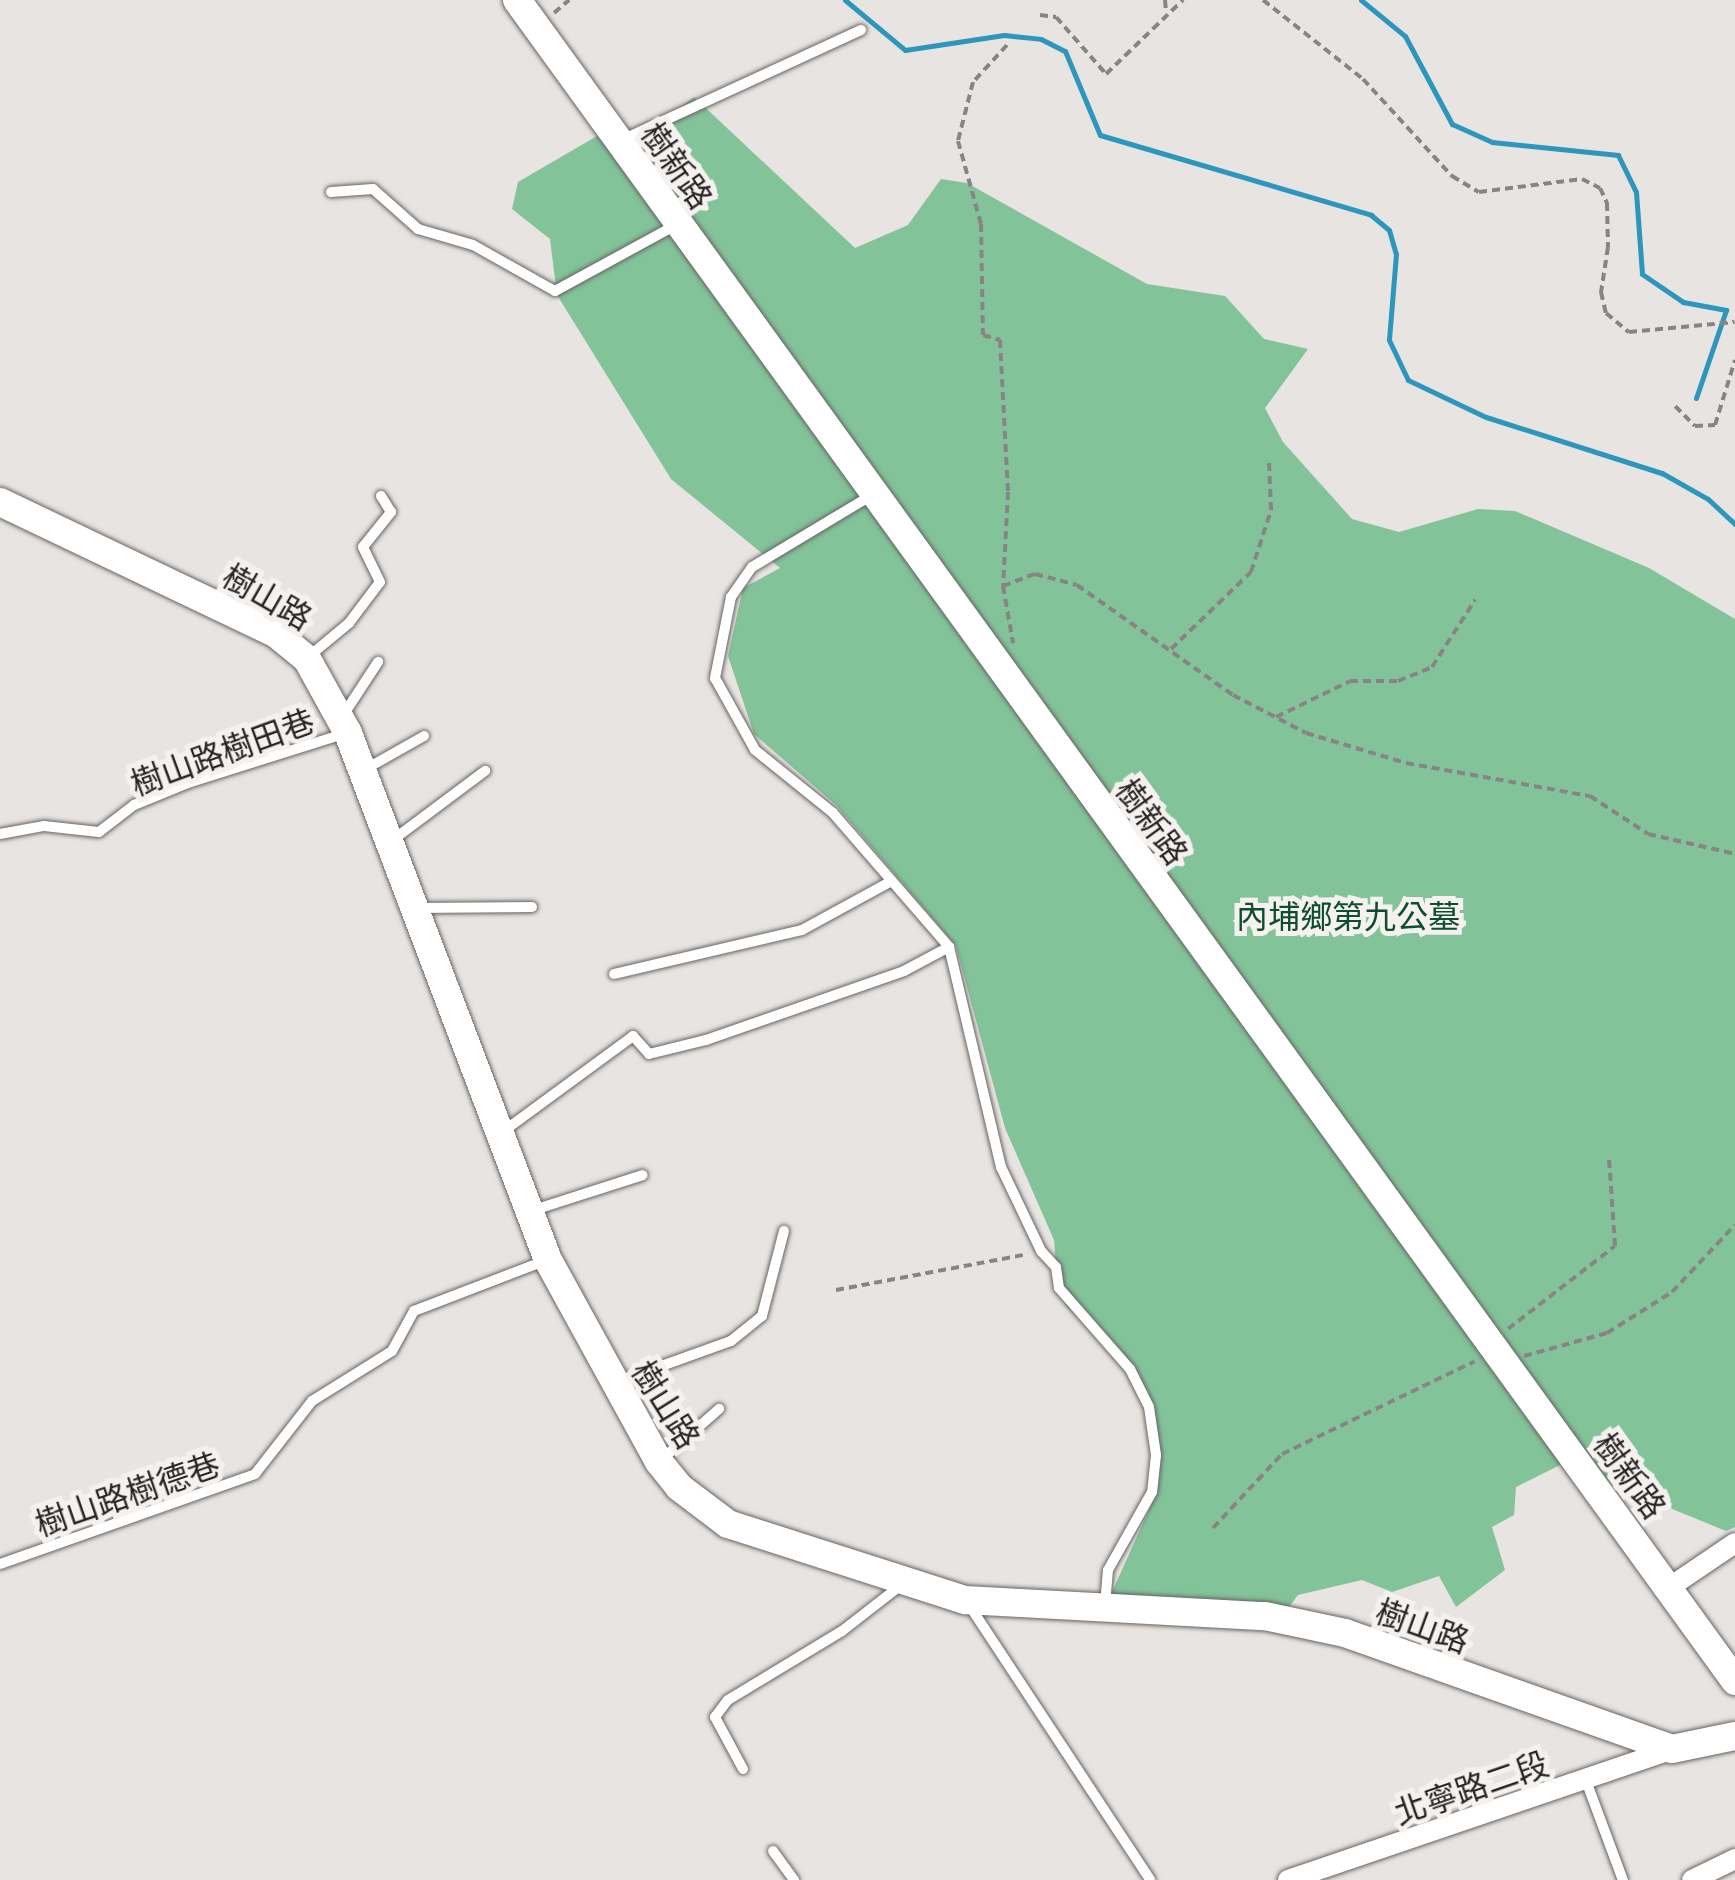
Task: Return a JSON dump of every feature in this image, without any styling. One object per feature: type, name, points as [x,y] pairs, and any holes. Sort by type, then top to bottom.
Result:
[{"type":"street","name":"樹新路","points":[[517,0],[1735,1681]]},
{"type":"street","name":"樹山路","points":[[0,502],[275,633],[307,659],[345,726],[548,1260],[612,1384],[659,1462],[679,1487],[728,1524],[965,1600],[1265,1616],[1345,1634],[1672,1749]]},
{"type":"street","points":[[1670,1587],[1735,1543]]},
{"type":"street","points":[[1672,1749],[1735,1736]]},
{"type":"street","name":"北寧路二段","points":[[1288,1880],[1672,1749]]},
{"type":"street","points":[[1692,1880],[1735,1859]]},
{"type":"lane","points":[[618,142],[861,30]]},
{"type":"lane","points":[[331,192],[373,189],[418,229],[474,245],[555,291],[677,225]]},
{"type":"lane","points":[[873,494],[752,567],[731,597],[715,678],[755,750],[834,814],[888,884],[949,947],[1001,1166],[1041,1250],[1056,1267],[1059,1288],[1130,1369],[1148,1407],[1156,1455],[1152,1492],[1139,1526],[1108,1570],[1105,1610]]},
{"type":"lane","points":[[307,659],[350,623],[380,582],[363,547],[391,512],[381,496]]},
{"type":"lane","points":[[345,726],[378,662]]},
{"type":"lane","name":"樹山路樹田巷","points":[[0,834],[44,826],[98,832],[134,805],[345,726]]},
{"type":"lane","points":[[362,771],[424,736]]},
{"type":"lane","points":[[389,842],[485,771]]},
{"type":"lane","points":[[614,974],[802,930],[888,884]]},
{"type":"lane","points":[[414,908],[532,906]]},
{"type":"lane","points":[[500,1134],[633,1036],[650,1054],[706,1040],[904,970],[949,947]]},
{"type":"lane","points":[[532,1210],[642,1175]]},
{"type":"lane","points":[[612,1384],[731,1341],[762,1316],[784,1232]]},
{"type":"lane","name":"樹山路樹德巷","points":[[0,1564],[255,1474],[312,1401],[392,1351],[414,1310],[548,1260]]},
{"type":"lane","points":[[659,1462],[719,1408]]},
{"type":"lane","points":[[743,1768],[714,1717],[728,1700],[842,1631],[907,1581]]},
{"type":"lane","points":[[965,1600],[1150,1880]]},
{"type":"lane","points":[[1585,1778],[1623,1880]]},
{"type":"lane","points":[[773,1852],[794,1880]]},
{"type":"path","points":[[1165,0],[1166,12]]},
{"type":"path","points":[[1040,14],[1056,18],[1106,74],[1166,12],[1183,0]]},
{"type":"path","points":[[1264,0],[1363,80],[1452,176],[1479,192],[1582,179],[1600,188],[1608,232],[1601,292],[1606,313],[1629,332],[1735,322]]},
{"type":"path","points":[[1007,46],[974,82],[958,142],[981,224],[983,335],[1000,340],[1008,492],[1003,586],[1015,655]]},
{"type":"path","points":[[1675,406],[1695,426],[1715,425],[1735,360]]},
{"type":"path","points":[[1172,649],[1252,572],[1272,510],[1269,461]]},
{"type":"path","points":[[1003,586],[1035,574],[1077,585],[1233,695],[1276,717],[1406,762],[1590,796],[1648,834],[1735,854]]},
{"type":"path","points":[[1276,717],[1350,681],[1398,681],[1432,667],[1475,600]]},
{"type":"path","points":[[1500,1352],[1614,1246],[1609,1157]]},
{"type":"path","points":[[1212,1528],[1282,1454],[1491,1355],[1607,1333],[1672,1292],[1735,1226]]},
{"type":"path","points":[[836,1290],[1041,1250]]},
{"type":"green space","name":"內埔鄉第九公墓","points":[[694,97],[855,248],[908,225],[941,179],[967,183],[1147,284],[1225,296],[1264,339],[1308,349],[1265,408],[1283,442],[1352,519],[1399,532],[1478,509],[1515,511],[1649,568],[1735,619],[1735,1527],[1726,1531],[1604,1481],[1580,1455],[1516,1487],[1514,1515],[1492,1527],[1505,1570],[1456,1607],[1439,1576],[1392,1592],[1362,1580],[1298,1595],[1282,1616],[1108,1601],[1152,1503],[1153,1450],[1144,1406],[1130,1368],[1067,1307],[1058,1291],[1054,1240],[1005,1128],[956,946],[837,806],[754,734],[728,656],[743,588],[780,568],[671,479],[557,295],[550,239],[512,209],[518,182],[616,125],[631,143]]},
{"type":"waterway","points":[[845,0],[905,50],[1004,35],[1041,39],[1065,51],[1100,135],[1371,215],[1389,230],[1396,254],[1389,340],[1408,380],[1486,417],[1662,473],[1708,499],[1735,524]]},
{"type":"waterway","points":[[1361,0],[1405,36],[1452,124],[1492,142],[1618,155],[1636,192],[1642,274],[1683,302],[1726,310],[1696,398]]}]
